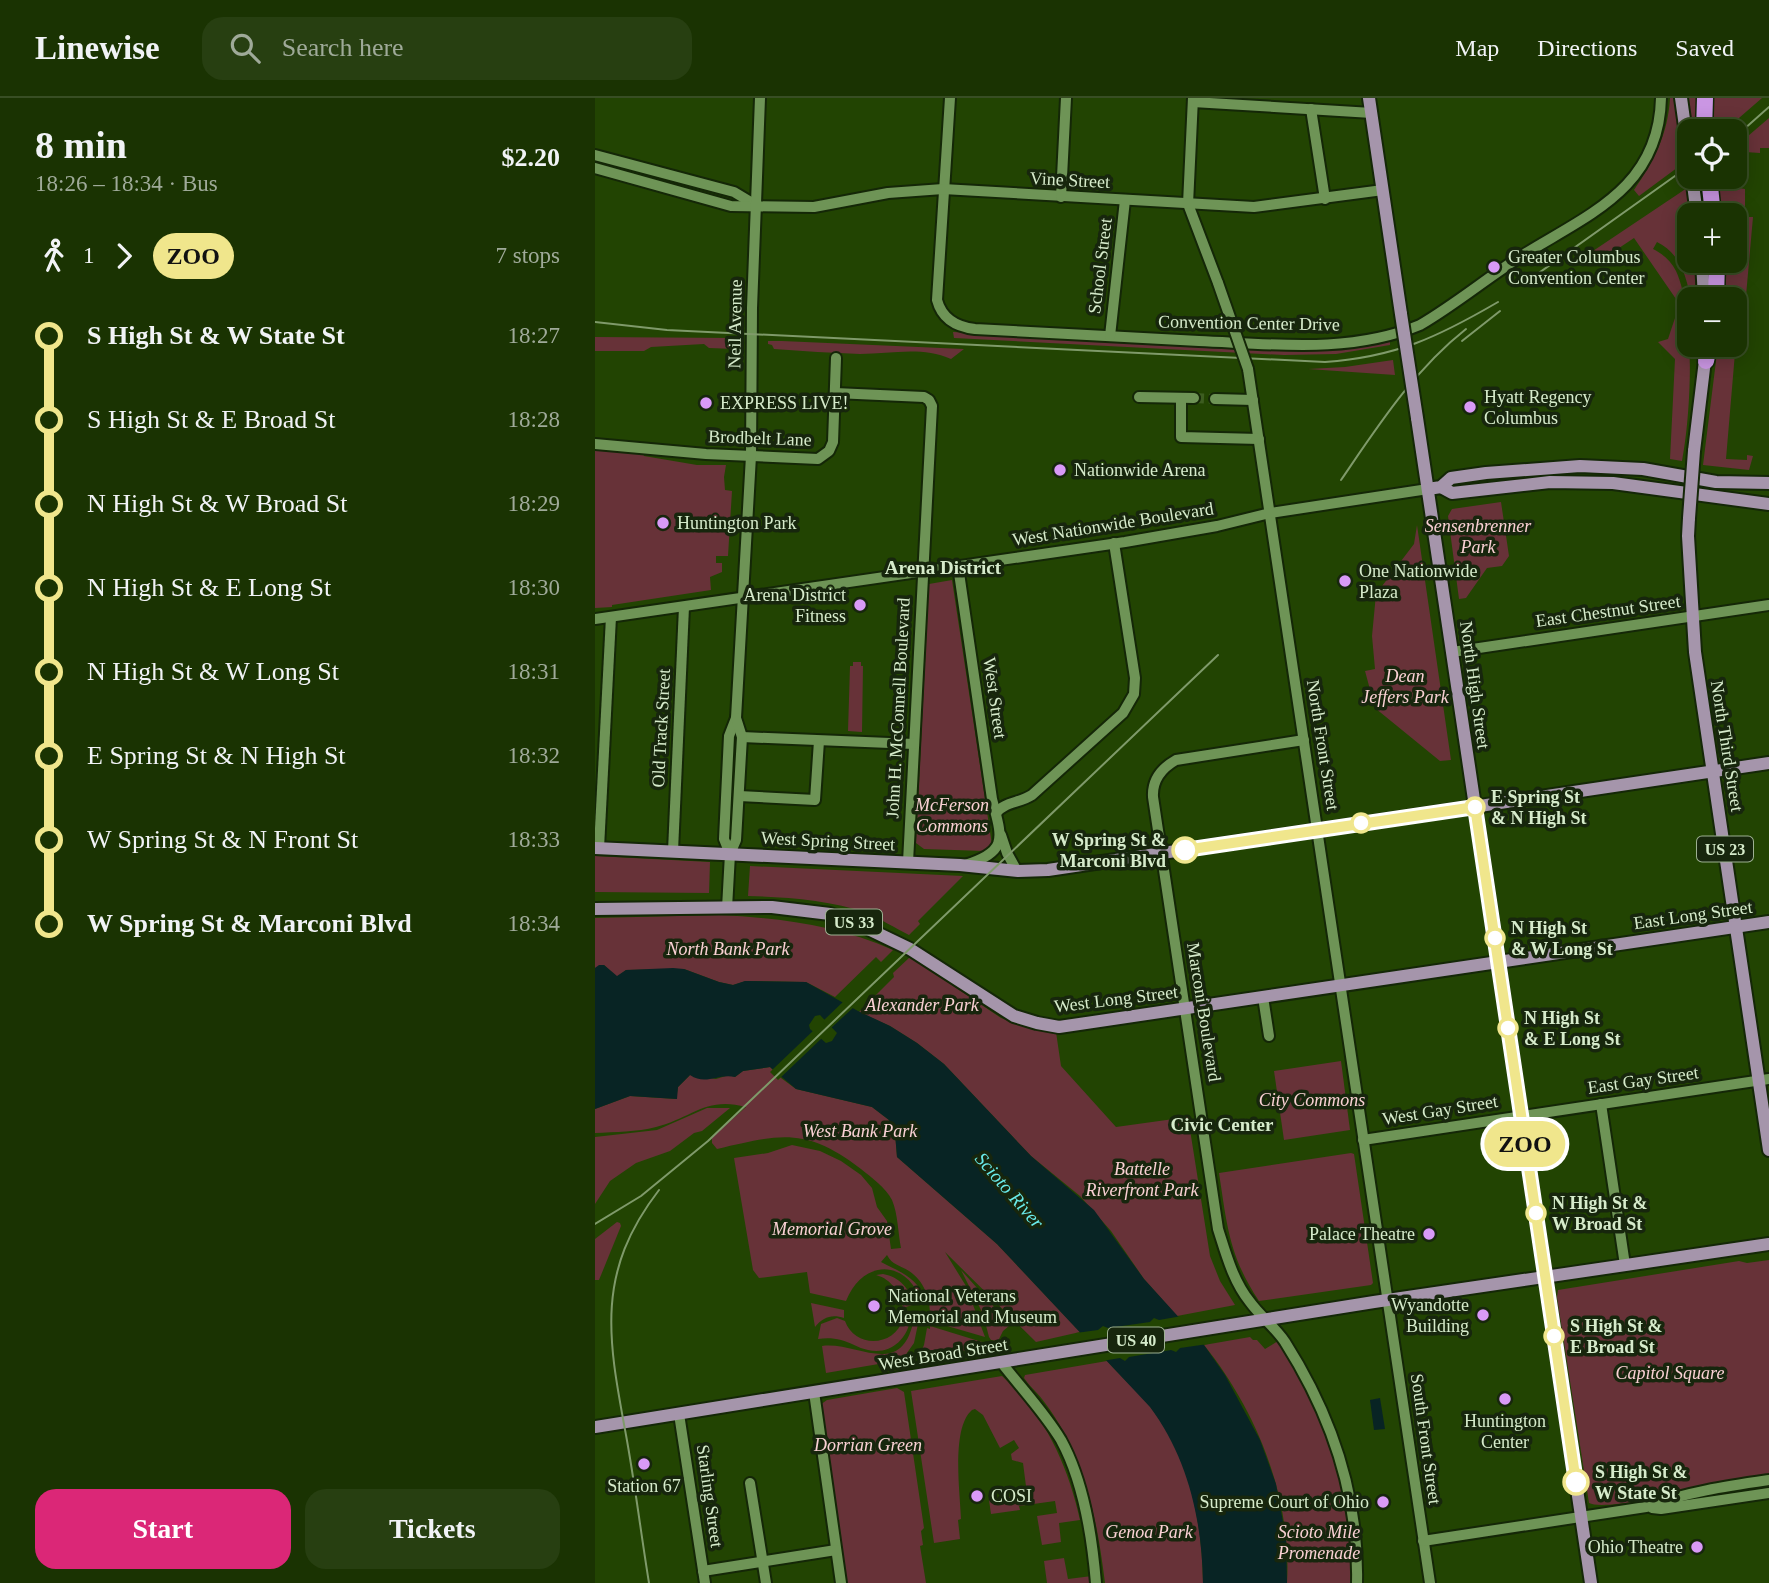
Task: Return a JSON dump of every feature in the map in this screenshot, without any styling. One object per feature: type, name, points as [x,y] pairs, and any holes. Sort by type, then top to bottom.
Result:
[{"type":"highway","points":[[1704,119],[1705,98]]},
{"type":"main road","name":"North High Street","points":[[1370,98],[1417,418],[1434,488],[1452,652],[1591,1583]]},
{"type":"main road","points":[[1681,98],[1684,119]]},
{"type":"main road","name":"North Third Street","points":[[1706,357],[1694,451],[1688,536],[1691,616],[1736,927],[1764,1079],[1769,1150]]},
{"type":"main road","points":[[1434,488],[1451,478],[1580,466],[1643,469],[1736,484],[1769,483]]},
{"type":"main road","points":[[1434,488],[1452,493],[1555,482],[1613,483],[1674,489],[1769,504]]},
{"type":"main road","points":[[1724,499],[1727,489],[1736,484]]},
{"type":"main road","name":"West Spring Street","points":[[597,848],[965,865],[1017,871],[1048,870],[1769,763]]},
{"type":"main road","name":"West Long Street","points":[[595,909],[791,908],[830,914],[856,923],[934,962],[1002,1009],[1037,1023],[1065,1027],[1498,962]]},
{"type":"main road","name":"East Long Street","points":[[1498,962],[1769,922]]},
{"type":"main road","name":"US 40","points":[[1545,1276],[1769,1244]]},
{"type":"main road","name":"West Broad Street","points":[[595,1427],[1545,1276]]},
{"type":"street","name":"Neil Avenue","points":[[730,854],[724,839],[729,736],[736,718],[751,456],[760,98]]},
{"type":"street","name":"Convention Center Drive","points":[[950,98],[937,300],[950,320],[961,326],[975,328],[1321,345],[1384,337],[1420,325],[1523,255],[1607,204],[1636,175],[1651,148],[1659,121],[1661,98]]},
{"type":"street","points":[[1061,197],[1066,98]]},
{"type":"street","points":[[1188,204],[1193,100],[1372,113]]},
{"type":"street","points":[[1311,109],[1325,199]]},
{"type":"street","name":"Vine Street","points":[[595,155],[734,192],[756,206]]},
{"type":"street","name":"Vine Street","points":[[595,168],[731,206],[814,207],[888,192],[943,190],[1269,207],[1383,190]]},
{"type":"street","name":"School Street","points":[[1110,336],[1125,200]]},
{"type":"street","name":"North Front Street","points":[[1188,204],[1248,369],[1388,1300]]},
{"type":"street","name":"Brodbelt Lane","points":[[595,444],[813,460],[826,454],[833,442],[836,358]]},
{"type":"street","name":"John H. McConnell Boulevard","points":[[835,393],[921,397],[932,404],[908,862]]},
{"type":"street","points":[[1139,397],[1194,398]]},
{"type":"street","points":[[1215,398],[1253,400]]},
{"type":"street","points":[[1181,399],[1181,437],[1259,439]]},
{"type":"street","name":"West Nationwide Boulevard","points":[[595,619],[1114,543],[1217,526],[1270,513],[1434,488]]},
{"type":"street","points":[[996,813],[1002,807],[1032,795],[1123,713],[1132,701],[1135,678],[1114,543]]},
{"type":"street","name":"West Street","points":[[958,566],[996,813],[1007,853],[1017,871]]},
{"type":"street","name":"East Chestnut Street","points":[[1452,652],[1769,605]]},
{"type":"street","name":"Old Track Street","points":[[673,852],[684,607]]},
{"type":"street","points":[[597,848],[611,617]]},
{"type":"street","points":[[736,718],[736,734],[742,737],[914,744]]},
{"type":"street","name":"Neil Avenue","points":[[727,908],[730,854],[736,840],[742,737]]},
{"type":"street","name":"Marconi Boulevard","points":[[1304,740],[1185,757],[1167,765],[1156,780],[1153,797],[1218,1229],[1233,1275],[1250,1302],[1282,1339],[1306,1377],[1332,1434],[1345,1474],[1354,1519],[1357,1583]]},
{"type":"street","points":[[739,796],[815,800],[819,741]]},
{"type":"street","points":[[965,865],[987,858],[995,850],[1001,835]]},
{"type":"street","points":[[1263,997],[1269,1036]]},
{"type":"street","name":"East Gay Street","points":[[1521,1116],[1764,1079]]},
{"type":"street","points":[[1601,1104],[1625,1265]]},
{"type":"street","name":"West Gay Street","points":[[1363,1140],[1521,1116]]},
{"type":"street","name":"South Front Street","points":[[1388,1300],[1430,1583]]},
{"type":"street","points":[[1001,1362],[1043,1414],[1066,1453],[1084,1506],[1096,1583]]},
{"type":"street","points":[[814,1392],[841,1583]]},
{"type":"street","name":"Starling Street","points":[[679,1414],[705,1583]]},
{"type":"street","points":[[1423,1541],[1646,1507],[1703,1491],[1769,1479]]},
{"type":"street","points":[[750,1483],[766,1583]]},
{"type":"street","points":[[1646,1507],[1661,1508],[1769,1493]]},
{"type":"street","points":[[703,1571],[836,1550]]},
{"type":"green space","points":[[1670,98],[1762,98],[1738,119],[1677,119],[1677,168],[1639,196],[1634,190],[1659,147]]},
{"type":"green space","points":[[1769,118],[1769,148],[1760,148],[1760,153],[1747,152],[1747,137]]},
{"type":"green space","points":[[1745,189],[1745,203],[1717,203],[1716,192],[1703,203],[1677,203],[1677,259],[1657,242],[1653,249],[1672,264],[1681,287],[1677,287],[1677,357],[1690,357],[1690,365],[1688,418],[1682,461],[1670,459],[1675,359],[1658,342],[1668,339],[1676,315],[1676,299],[1634,238],[1595,264],[1584,257],[1684,190]]},
{"type":"green space","points":[[1747,217],[1753,217],[1747,287],[1722,287],[1722,273],[1747,273]]},
{"type":"green space","points":[[1695,273],[1696,287],[1688,287],[1684,274]]},
{"type":"green space","points":[[953,332],[1279,350],[1351,348],[1390,341],[1390,345],[1336,354],[1284,355],[954,338]]},
{"type":"green space","points":[[595,337],[735,338],[735,349],[709,348],[704,344],[651,347],[644,351],[595,351]]},
{"type":"green space","points":[[768,341],[964,349],[951,359],[917,352],[860,354],[774,349]]},
{"type":"green space","points":[[1716,357],[1735,357],[1726,459],[1747,460],[1747,455],[1753,456],[1749,470],[1703,465]]},
{"type":"green space","points":[[1393,360],[1395,375],[1308,369],[1345,367]]},
{"type":"green space","name":"Huntington Park","points":[[595,450],[643,453],[644,456],[697,465],[726,465],[725,490],[732,491],[728,556],[716,556],[716,563],[722,563],[722,572],[710,577],[711,590],[595,608]]},
{"type":"green space","name":"Sensenbrenner Park","points":[[1501,502],[1509,556],[1502,566],[1487,568],[1466,598],[1459,599],[1448,516],[1452,509]]},
{"type":"green space","name":"Dean Jeffers Park","points":[[1417,525],[1451,760],[1440,761],[1375,708],[1365,671],[1375,669],[1372,636],[1376,594],[1414,544]]},
{"type":"green space","name":"McFerson Commons","points":[[952,580],[992,845],[984,851],[924,849],[916,843],[929,584]]},
{"type":"green space","points":[[853,662],[861,662],[863,666],[862,732],[848,731],[850,666],[853,666]]},
{"type":"green space","name":"North Bank Park","points":[[595,856],[710,862],[709,893],[595,892]]},
{"type":"green space","name":"North Bank Park","points":[[750,866],[963,876],[918,921],[920,924],[909,935],[866,913],[838,905],[792,898],[748,896]]},
{"type":"green space","name":"North Bank Park","points":[[719,915],[808,924],[851,934],[893,950],[881,962],[876,957],[835,997],[806,982],[746,981],[733,985],[684,969],[626,970],[617,977],[604,965],[595,968],[595,918]]},
{"type":"green space","name":"Battelle Riverfront Park","points":[[910,957],[1001,1018],[1029,1028],[1056,1032],[1061,1066],[1116,1127],[1188,1117],[1210,1256],[1220,1281],[1235,1305],[1177,1316],[1144,1279],[1111,1231],[1080,1196],[1031,1156],[944,1064],[890,1026],[859,1012]]},
{"type":"green space","name":"City Commons","points":[[1341,1061],[1350,1130],[1284,1140],[1274,1071]]},
{"type":"green space","points":[[770,1067],[796,1089],[872,1107],[889,1120],[895,1133],[897,1157],[997,1244],[1080,1332],[1036,1342],[945,1252],[966,1286],[985,1337],[930,1321],[930,1307],[920,1281],[887,1255],[881,1262],[913,1281],[926,1301],[922,1302],[906,1277],[884,1269],[863,1277],[853,1287],[846,1301],[810,1293],[807,1272],[759,1278],[753,1270],[734,1158],[768,1153],[792,1145],[820,1151],[861,1175],[872,1188],[877,1207],[887,1221],[891,1249],[901,1248],[892,1200],[878,1183],[842,1155],[808,1140],[792,1138],[759,1140],[717,1149],[712,1143],[712,1137],[746,1107],[720,1104],[656,1127],[595,1133],[595,1109],[630,1096],[676,1099],[678,1087],[690,1075],[716,1079],[729,1075],[735,1077],[743,1071]]},
{"type":"green space","points":[[707,1108],[730,1108],[702,1131],[694,1133],[670,1151],[636,1163],[610,1181],[595,1204],[595,1137],[657,1130]]},
{"type":"green space","points":[[1354,1154],[1373,1283],[1259,1301],[1235,1254],[1219,1173]]},
{"type":"green space","points":[[617,1222],[621,1226],[599,1280],[595,1280],[595,1239]]},
{"type":"green space","name":"Capitol Square","points":[[1769,1260],[1769,1476],[1621,1504],[1589,1503],[1558,1290],[1739,1261],[1747,1263]]},
{"type":"green space","points":[[961,1270],[1010,1325],[998,1341],[989,1337],[983,1314]]},
{"type":"green space","points":[[883,1274],[903,1284],[915,1304],[903,1308],[894,1288],[887,1280],[876,1275]]},
{"type":"green space","points":[[811,1303],[844,1310],[844,1318],[828,1317],[815,1327]]},
{"type":"green space","points":[[837,1318],[845,1321],[857,1336],[875,1341],[892,1335],[903,1319],[910,1321],[905,1335],[895,1345],[876,1351],[838,1339],[818,1339],[821,1324]]},
{"type":"green space","points":[[913,1323],[918,1324],[914,1343],[902,1360],[826,1373],[822,1346],[887,1354],[898,1350],[907,1340]]},
{"type":"green space","points":[[930,1326],[982,1342],[983,1346],[918,1358],[927,1328],[930,1329]]},
{"type":"green space","name":"Scioto Mile Promenade","points":[[1250,1337],[1265,1349],[1278,1341],[1324,1426],[1346,1495],[1351,1527],[1353,1583],[1287,1583],[1284,1519],[1267,1457],[1240,1398],[1204,1345]]},
{"type":"green space","name":"Genoa Park","points":[[1107,1361],[1152,1409],[1176,1448],[1185,1470],[1196,1514],[1203,1583],[1105,1583],[1093,1512],[1079,1466],[1059,1423],[1024,1378],[1025,1375]]},
{"type":"green space","points":[[1002,1376],[1030,1406],[1052,1441],[1069,1480],[1080,1520],[1059,1523],[1061,1542],[1042,1545],[1037,1516],[1057,1513],[1055,1501],[1019,1506],[1020,1510],[991,1514],[989,1500],[1027,1494],[1023,1463],[1012,1460],[1011,1454],[1019,1448],[1014,1440],[1000,1448],[983,1415],[975,1409],[965,1419],[959,1445],[960,1539],[934,1543],[911,1391]]},
{"type":"green space","name":"Dorrian Green","points":[[897,1388],[904,1392],[924,1528],[921,1531],[923,1545],[920,1546],[926,1583],[846,1583],[820,1405],[827,1400]]},
{"type":"green space","points":[[1064,1558],[1068,1579],[1092,1576],[1092,1583],[1047,1583],[1044,1561]]},
{"type":"water","name":"Scioto River","points":[[604,965],[617,976],[626,970],[684,969],[733,985],[745,981],[806,982],[890,1026],[944,1064],[1031,1156],[1094,1210],[1144,1279],[1204,1345],[1225,1375],[1260,1440],[1276,1484],[1286,1538],[1287,1583],[1203,1583],[1200,1536],[1190,1490],[1174,1447],[1150,1407],[997,1244],[897,1157],[895,1133],[889,1120],[872,1107],[796,1089],[770,1067],[743,1071],[735,1077],[701,1079],[690,1075],[678,1087],[677,1099],[630,1096],[595,1109],[595,968]],"holes":[[[820,1015],[837,1033],[832,1041],[826,1043],[809,1025],[815,1016]]]},
{"type":"water","points":[[1380,1398],[1385,1429],[1374,1430],[1370,1400]]},
{"type":"pier","points":[[845,1000],[855,1006],[830,1029],[823,1021]]},
{"type":"pier","points":[[815,1029],[823,1037],[778,1080],[770,1072]]},
{"type":"pier","points":[[1182,1316],[1208,1344],[1180,1348],[1176,1352],[1171,1350],[1129,1357],[1125,1361],[1120,1358],[1102,1361],[1076,1333],[1098,1330],[1103,1326],[1108,1328],[1150,1322],[1154,1318],[1159,1320]]},
{"type":"tunnel","points":[[1194,398],[1215,399]]},
{"type":"railway","points":[[1747,126],[1769,107]]},
{"type":"railway","points":[[1522,285],[1677,175]]},
{"type":"railway","points":[[595,322],[667,330],[1325,362],[1374,355],[1416,343],[1498,302]]},
{"type":"railway","points":[[1462,341],[1500,311]]},
{"type":"railway","points":[[1341,480],[1413,381],[1466,329]]},
{"type":"railway","points":[[595,1224],[641,1196],[708,1141],[1218,655]]},
{"type":"railway","points":[[649,1583],[615,1367],[612,1307],[624,1250],[638,1220],[659,1190]]},
{"type":"bus line","name":"ZOO","points":[[1185,850],[1475,807],[1576,1482]]},
{"type":"place","name":"Greater Columbus Convention Center","points":[[1494,267]]},
{"type":"place","name":"EXPRESS LIVE!","points":[[706,403]]},
{"type":"place","name":"Hyatt Regency Columbus","points":[[1470,407]]},
{"type":"place","name":"Nationwide Arena","points":[[1060,470]]},
{"type":"place","name":"Huntington Park","points":[[663,523]]},
{"type":"place","name":"One Nationwide Plaza","points":[[1345,581]]},
{"type":"place","name":"Arena District Fitness","points":[[860,605]]},
{"type":"place","name":"E Spring St & N High St","points":[[1475,807]]},
{"type":"place","name":"W Spring St & Marconi Blvd","points":[[1185,850]]},
{"type":"place","name":"N High St & W Long St","points":[[1495,938]]},
{"type":"place","name":"N High St & E Long St","points":[[1508,1028]]},
{"type":"place","name":"N High St & W Broad St","points":[[1536,1213]]},
{"type":"place","name":"Palace Theatre","points":[[1429,1234]]},
{"type":"place","name":"National Veterans Memorial and Museum","points":[[874,1306]]},
{"type":"place","name":"Wyandotte Building","points":[[1483,1315]]},
{"type":"place","name":"S High St & E Broad St","points":[[1554,1336]]},
{"type":"place","name":"Huntington Center","points":[[1505,1399]]},
{"type":"place","name":"Station 67","points":[[644,1464]]},
{"type":"place","name":"S High St & W State St","points":[[1576,1482]]},
{"type":"place","name":"COSI","points":[[977,1496]]},
{"type":"place","name":"Supreme Court of Ohio","points":[[1383,1502]]},
{"type":"place","name":"Ohio Theatre","points":[[1697,1547]]},
{"type":"district","name":"Arena District","points":[[943,567]]},
{"type":"district","name":"Civic Center","points":[[1222,1124]]},
{"type":"park label","name":"Alexander Park","points":[[922,1005]]},
{"type":"park label","name":"West Bank Park","points":[[860,1131]]},
{"type":"park label","name":"Memorial Grove","points":[[832,1229]]}]
